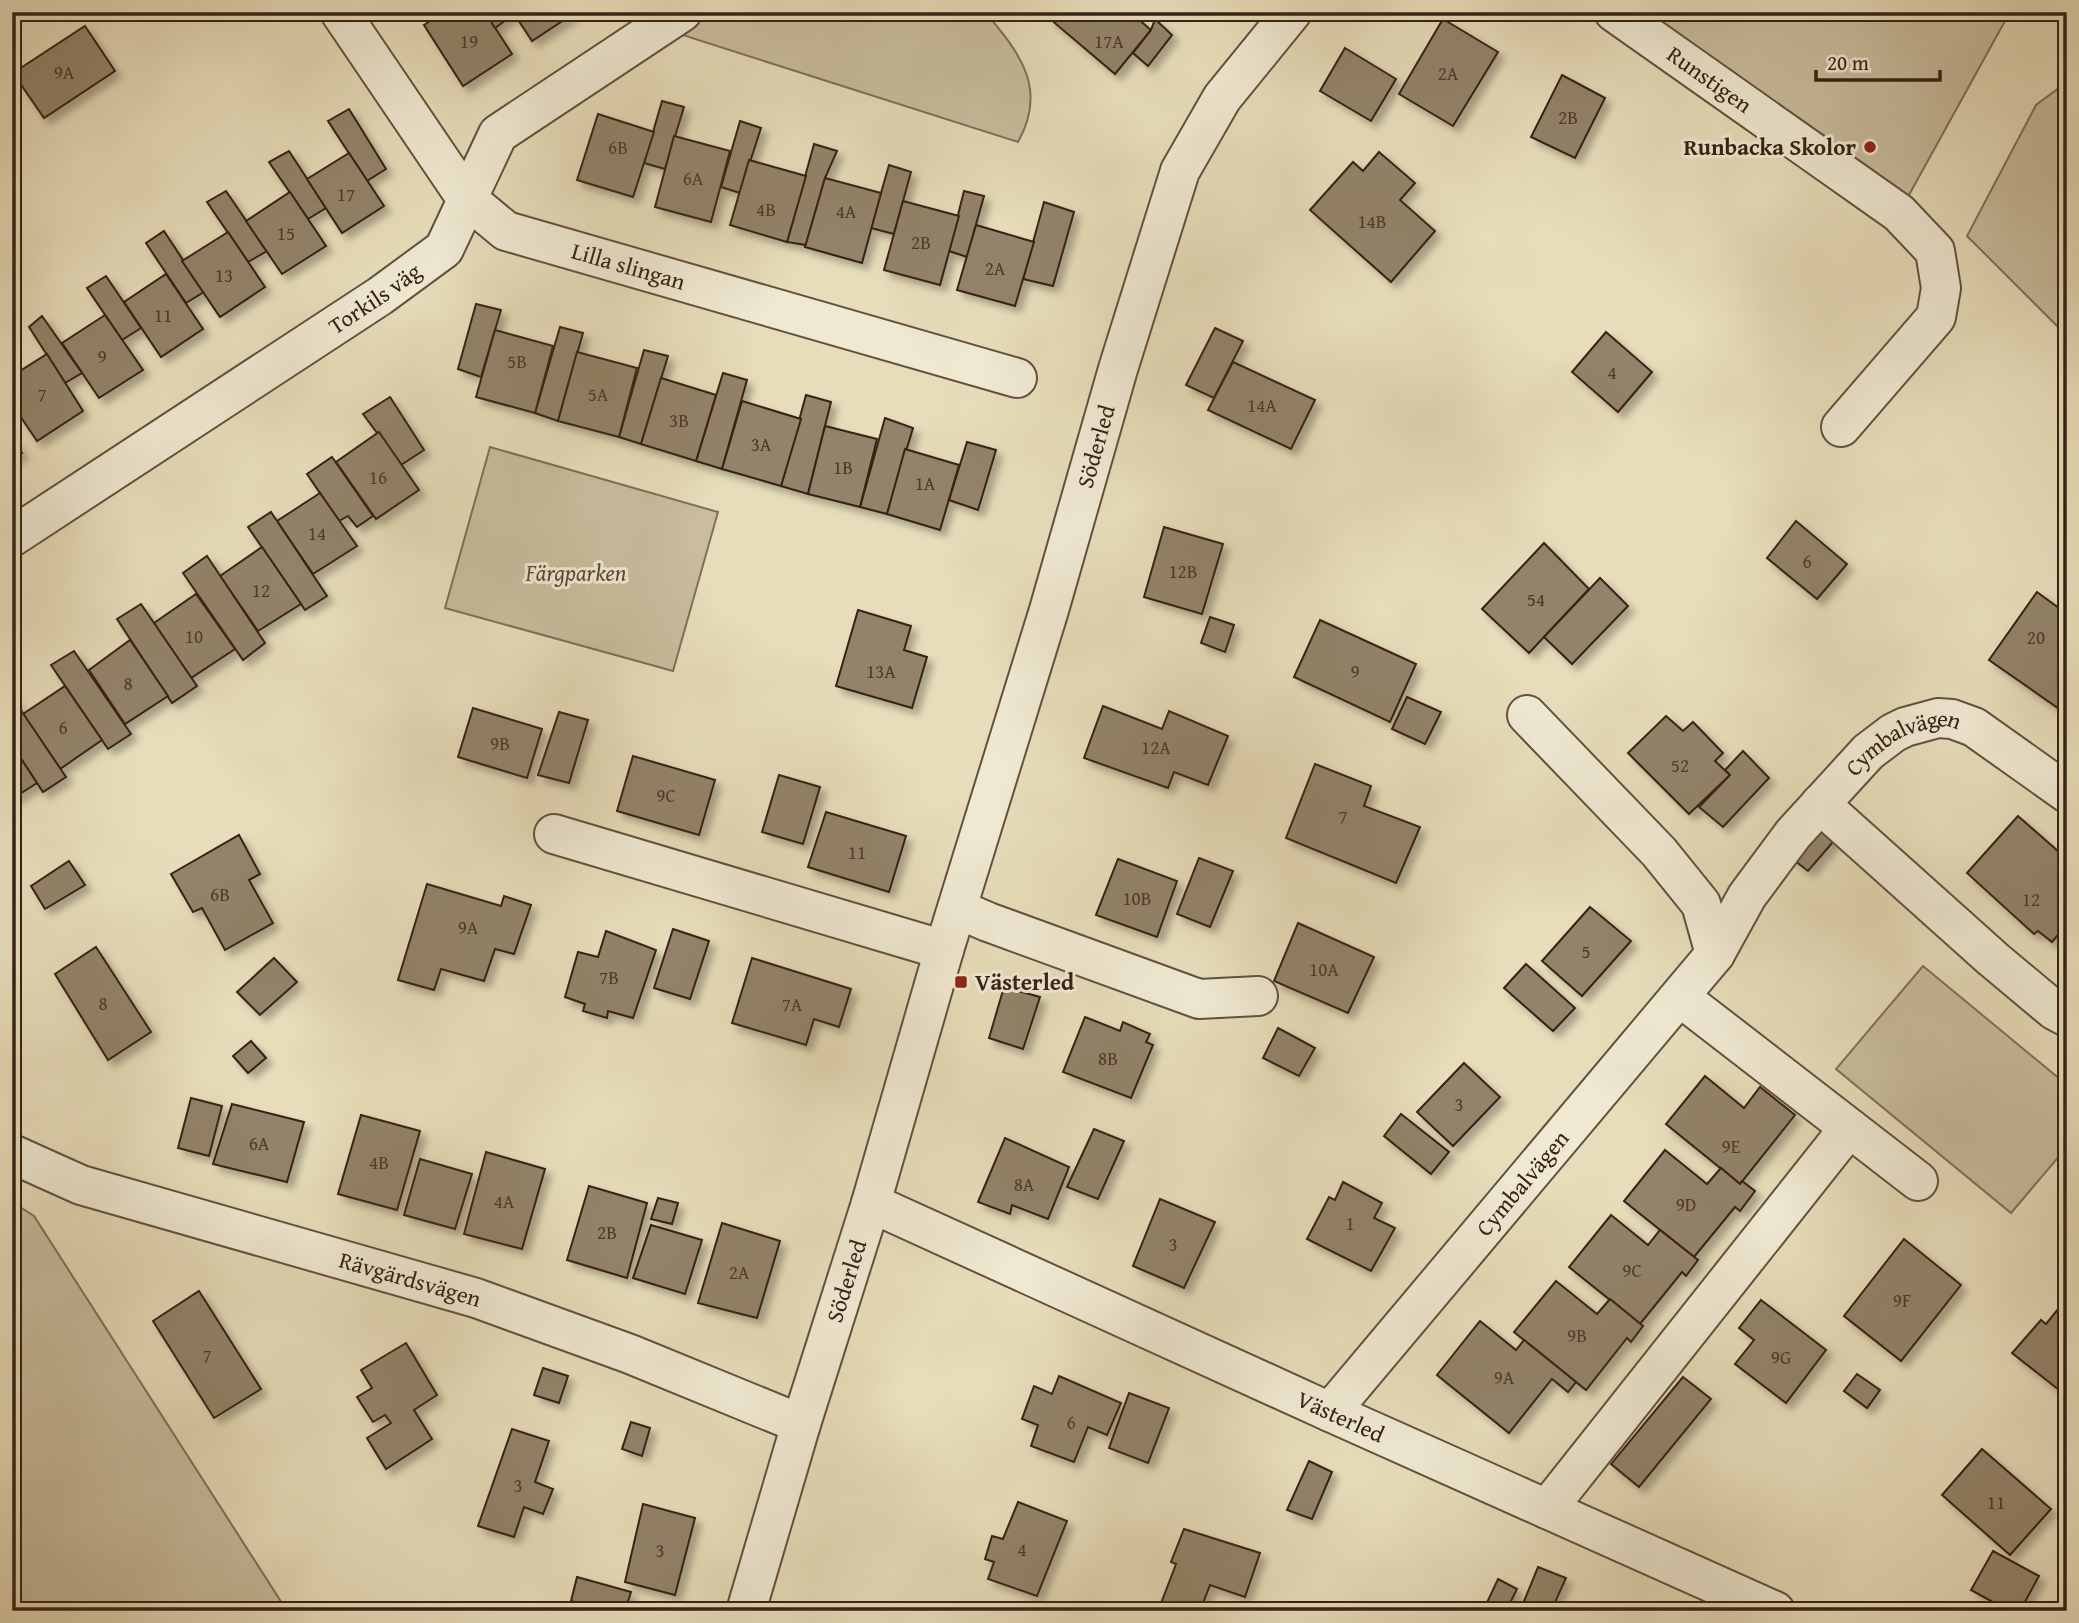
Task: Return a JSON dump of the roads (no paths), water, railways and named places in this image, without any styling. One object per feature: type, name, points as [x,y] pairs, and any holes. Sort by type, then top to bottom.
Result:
[{"type":"street","name":"Lilla slingan","points":[[340,12],[466,198],[506,231],[1017,378]]},
{"type":"street","name":"Torkils väg","points":[[12,537],[380,296],[444,249],[498,134],[682,12]]},
{"type":"street","name":"Söderled","points":[[746,1611],[1053,597],[1118,369],[1180,171],[1222,98],[1292,12]]},
{"type":"street","name":"Runstigen","points":[[1614,12],[1899,213],[1935,251],[1941,288],[1936,317],[1841,427]]},
{"type":"street","points":[[1527,715],[1658,852],[1701,904],[1715,954]]},
{"type":"street","name":"Cymbalvägen","points":[[1330,1412],[1715,954],[1747,896],[1793,834],[1862,758],[1881,742],[1905,727],[1938,718],[1952,719],[1974,727],[2067,793]]},
{"type":"street","name":"Cymbalvägen","points":[[1820,804],[1993,959],[2053,1010],[2067,1017]]},
{"type":"street","points":[[554,834],[944,950]]},
{"type":"street","points":[[958,909],[1199,999],[1258,996]]},
{"type":"street","points":[[1679,997],[1918,1181]]},
{"type":"street","points":[[1547,1509],[1849,1128]]},
{"type":"street","name":"Rävgärdsvägen","points":[[12,1154],[81,1185],[476,1298],[630,1354],[801,1424]]},
{"type":"street","name":"Västerled","points":[[871,1203],[1547,1509],[1710,1598],[1775,1611]]},
{"type":"place","name":"Runbacka Skolor","points":[[1870,147]]},
{"type":"place","name":"Västerled","points":[[961,982]]},
{"type":"park label","name":"Färgparken","points":[[576,573]]}]
